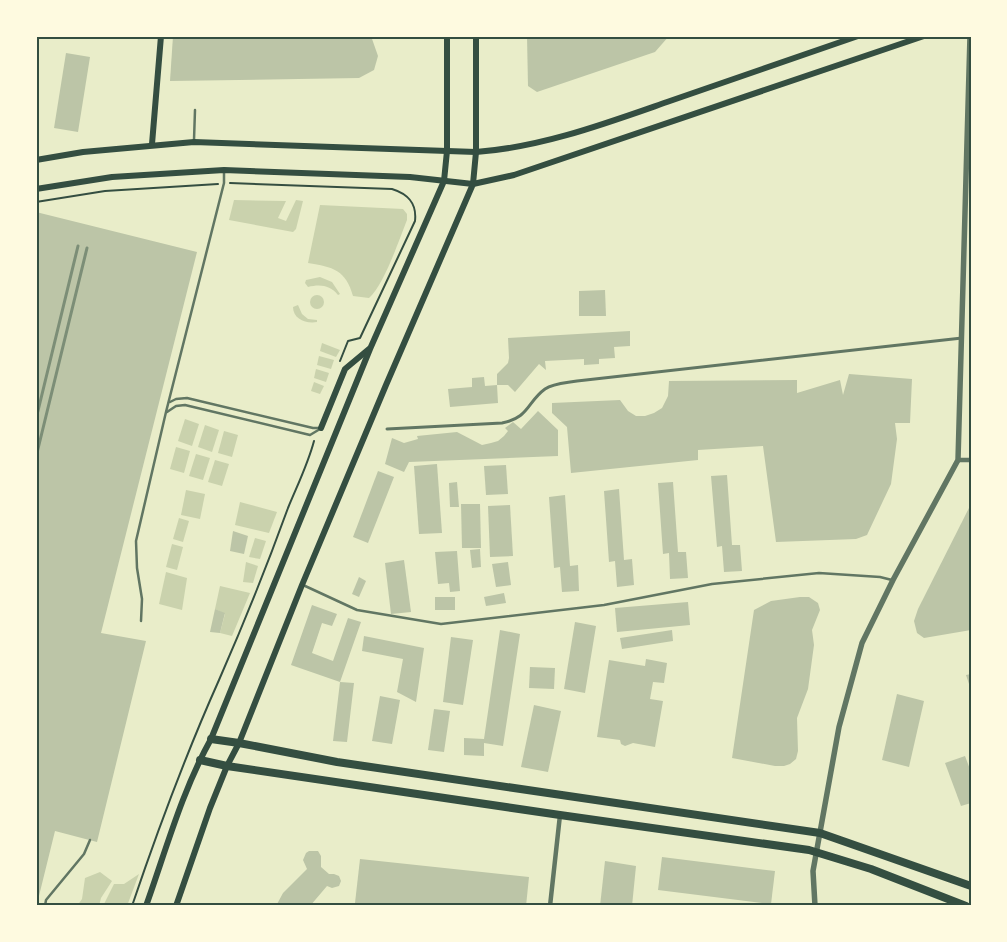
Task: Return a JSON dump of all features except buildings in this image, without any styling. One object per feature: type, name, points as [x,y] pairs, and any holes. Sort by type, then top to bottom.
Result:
[{"type":"highway","points":[[211,739],[239,742],[346,764],[820,833],[971,886]]},
{"type":"highway","points":[[200,760],[227,766],[560,816],[817,852],[871,869],[966,906]]},
{"type":"main road","points":[[152,144],[161,36]]},
{"type":"main road","points":[[146,906],[179,811],[200,760],[211,739],[370,349],[444,181],[447,151],[447,36]]},
{"type":"main road","points":[[176,906],[227,766],[239,742],[302,585],[473,184],[476,152],[476,36]]},
{"type":"main road","points":[[36,160],[83,152],[152,144],[194,142],[476,152],[508,149],[531,145],[590,128],[858,36]]},
{"type":"main road","points":[[36,189],[112,177],[224,170],[410,178],[473,184],[514,175],[924,36]]},
{"type":"main road","points":[[321,428],[346,369],[370,349]]},
{"type":"street","points":[[815,906],[813,871],[839,727],[862,643],[893,580],[958,460],[970,36]]},
{"type":"street","points":[[387,429],[512,421],[519,417],[545,389],[554,385],[576,381],[962,338]]},
{"type":"street","points":[[958,460],[971,460]]},
{"type":"street","points":[[550,906],[560,816]]},
{"type":"lane","points":[[194,142],[195,110]]},
{"type":"lane","points":[[141,621],[142,599],[137,568],[136,540],[166,412],[224,183],[224,170]]},
{"type":"lane","points":[[169,402],[186,398],[313,428],[321,428]]},
{"type":"lane","points":[[166,412],[176,406],[185,405],[310,435],[321,428]]},
{"type":"lane","points":[[302,585],[357,610],[441,624],[604,605],[712,584],[819,573],[880,577],[893,580]]},
{"type":"lane","points":[[44,906],[46,900],[84,854],[90,840]]},
{"type":"green space","points":[[234,200],[286,201],[278,218],[286,221],[296,200],[303,201],[296,229],[293,232],[229,220]]},
{"type":"green space","points":[[320,205],[403,209],[407,214],[407,220],[391,262],[375,292],[369,298],[353,296],[347,280],[337,271],[325,266],[308,263]]},
{"type":"green space","points":[[320,277],[332,282],[340,294],[338,295],[332,289],[324,286],[308,287],[305,283],[306,280]]},
{"type":"green space","points":[[317,295],[322,297],[324,302],[322,307],[317,309],[312,307],[310,302],[312,297]]},
{"type":"green space","points":[[298,305],[302,314],[308,319],[317,320],[317,322],[309,322],[298,318],[293,307]]},
{"type":"green space","points":[[322,343],[340,350],[336,357],[320,351]]},
{"type":"green space","points":[[319,356],[334,360],[331,369],[317,365]]},
{"type":"green space","points":[[316,369],[329,373],[326,382],[314,378]]},
{"type":"green space","points":[[314,382],[324,386],[320,394],[311,391]]},
{"type":"green space","points":[[185,419],[199,424],[192,446],[178,441]]},
{"type":"green space","points":[[205,425],[219,430],[212,452],[198,447]]},
{"type":"green space","points":[[224,431],[238,435],[232,457],[218,453]]},
{"type":"green space","points":[[176,447],[190,451],[184,473],[170,469]]},
{"type":"green space","points":[[196,454],[210,458],[203,480],[189,476]]},
{"type":"green space","points":[[215,460],[229,464],[222,486],[208,482]]},
{"type":"green space","points":[[186,490],[205,494],[200,519],[181,515]]},
{"type":"green space","points":[[240,502],[277,512],[269,533],[235,525]]},
{"type":"green space","points":[[179,518],[189,521],[183,542],[173,539]]},
{"type":"green space","points":[[255,538],[266,541],[260,559],[249,557]]},
{"type":"green space","points":[[172,544],[183,547],[177,570],[166,567]]},
{"type":"green space","points":[[246,562],[258,566],[253,583],[243,582]]},
{"type":"green space","points":[[166,572],[187,578],[182,610],[159,604]]},
{"type":"green space","points":[[220,586],[250,593],[232,636],[220,633],[225,614],[215,609]]},
{"type":"green space","points":[[100,872],[112,881],[101,898],[99,906],[77,906],[82,899],[85,878]]},
{"type":"green space","points":[[139,874],[127,906],[103,906],[114,884],[124,884]]},
{"type":"railway","points":[[36,419],[78,246]]},
{"type":"railway","points":[[36,457],[87,248]]}]
